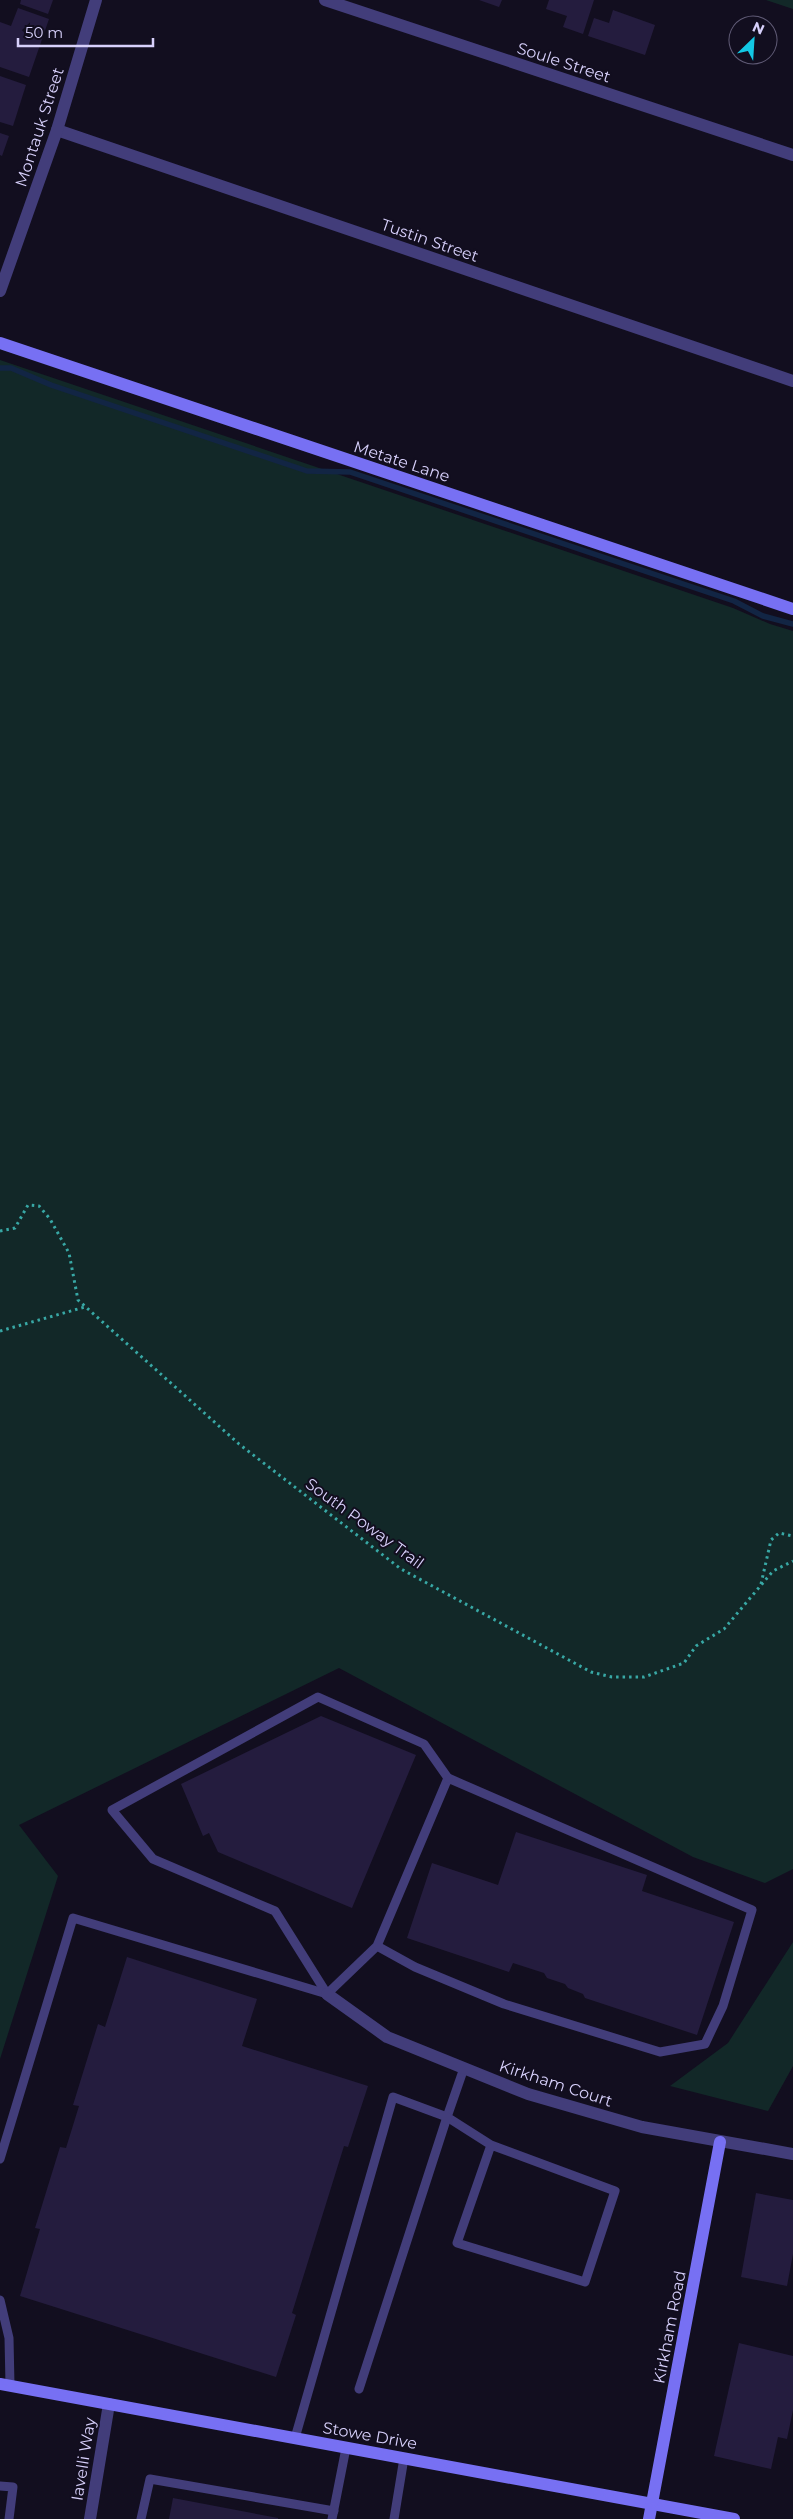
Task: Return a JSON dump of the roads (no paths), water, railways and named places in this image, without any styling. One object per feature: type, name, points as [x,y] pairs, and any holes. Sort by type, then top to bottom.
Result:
[{"type":"street","name":"Montauk Street","points":[[0,291],[57,130],[96,0]]},
{"type":"street","name":"Soule Street","points":[[325,0],[793,155]]},
{"type":"street","name":"Tustin Street","points":[[57,130],[793,381]]},
{"type":"street","name":"Metate Lane","points":[[0,344],[793,609]]},
{"type":"street","name":"Kirkham Court","points":[[327,1994],[387,2037],[528,2094],[642,2127],[793,2154]]},
{"type":"street","name":"Kirkham Road","points":[[649,2519],[720,2142]]},
{"type":"street","name":"Stowe Drive","points":[[5,2384],[734,2519]]},
{"type":"street","name":"Iavelli Way","points":[[90,2519],[108,2404]]},
{"type":"lane","points":[[327,1994],[275,1911],[153,1859],[112,1810],[318,1697],[424,1744],[448,1778],[752,1910],[723,2006],[705,2044],[660,2052],[504,2004],[415,1967],[377,1946]]},
{"type":"lane","points":[[327,1994],[377,1946],[448,1778]]},
{"type":"lane","points":[[0,2159],[73,1918],[327,1994]]},
{"type":"lane","points":[[359,2389],[464,2068]]},
{"type":"lane","points":[[294,2438],[393,2097],[448,2117],[491,2145],[615,2191],[585,2282],[457,2243],[491,2145]]},
{"type":"lane","points":[[0,2300],[9,2338],[5,2384]]},
{"type":"lane","points":[[141,2519],[150,2479],[333,2515],[346,2448]]},
{"type":"lane","points":[[394,2519],[404,2458]]},
{"type":"lane","points":[[0,2486],[13,2487],[9,2519]]},
{"type":"waterway","points":[[0,368],[11,368],[51,385],[307,471],[350,472],[734,601],[763,616],[793,624]]}]
